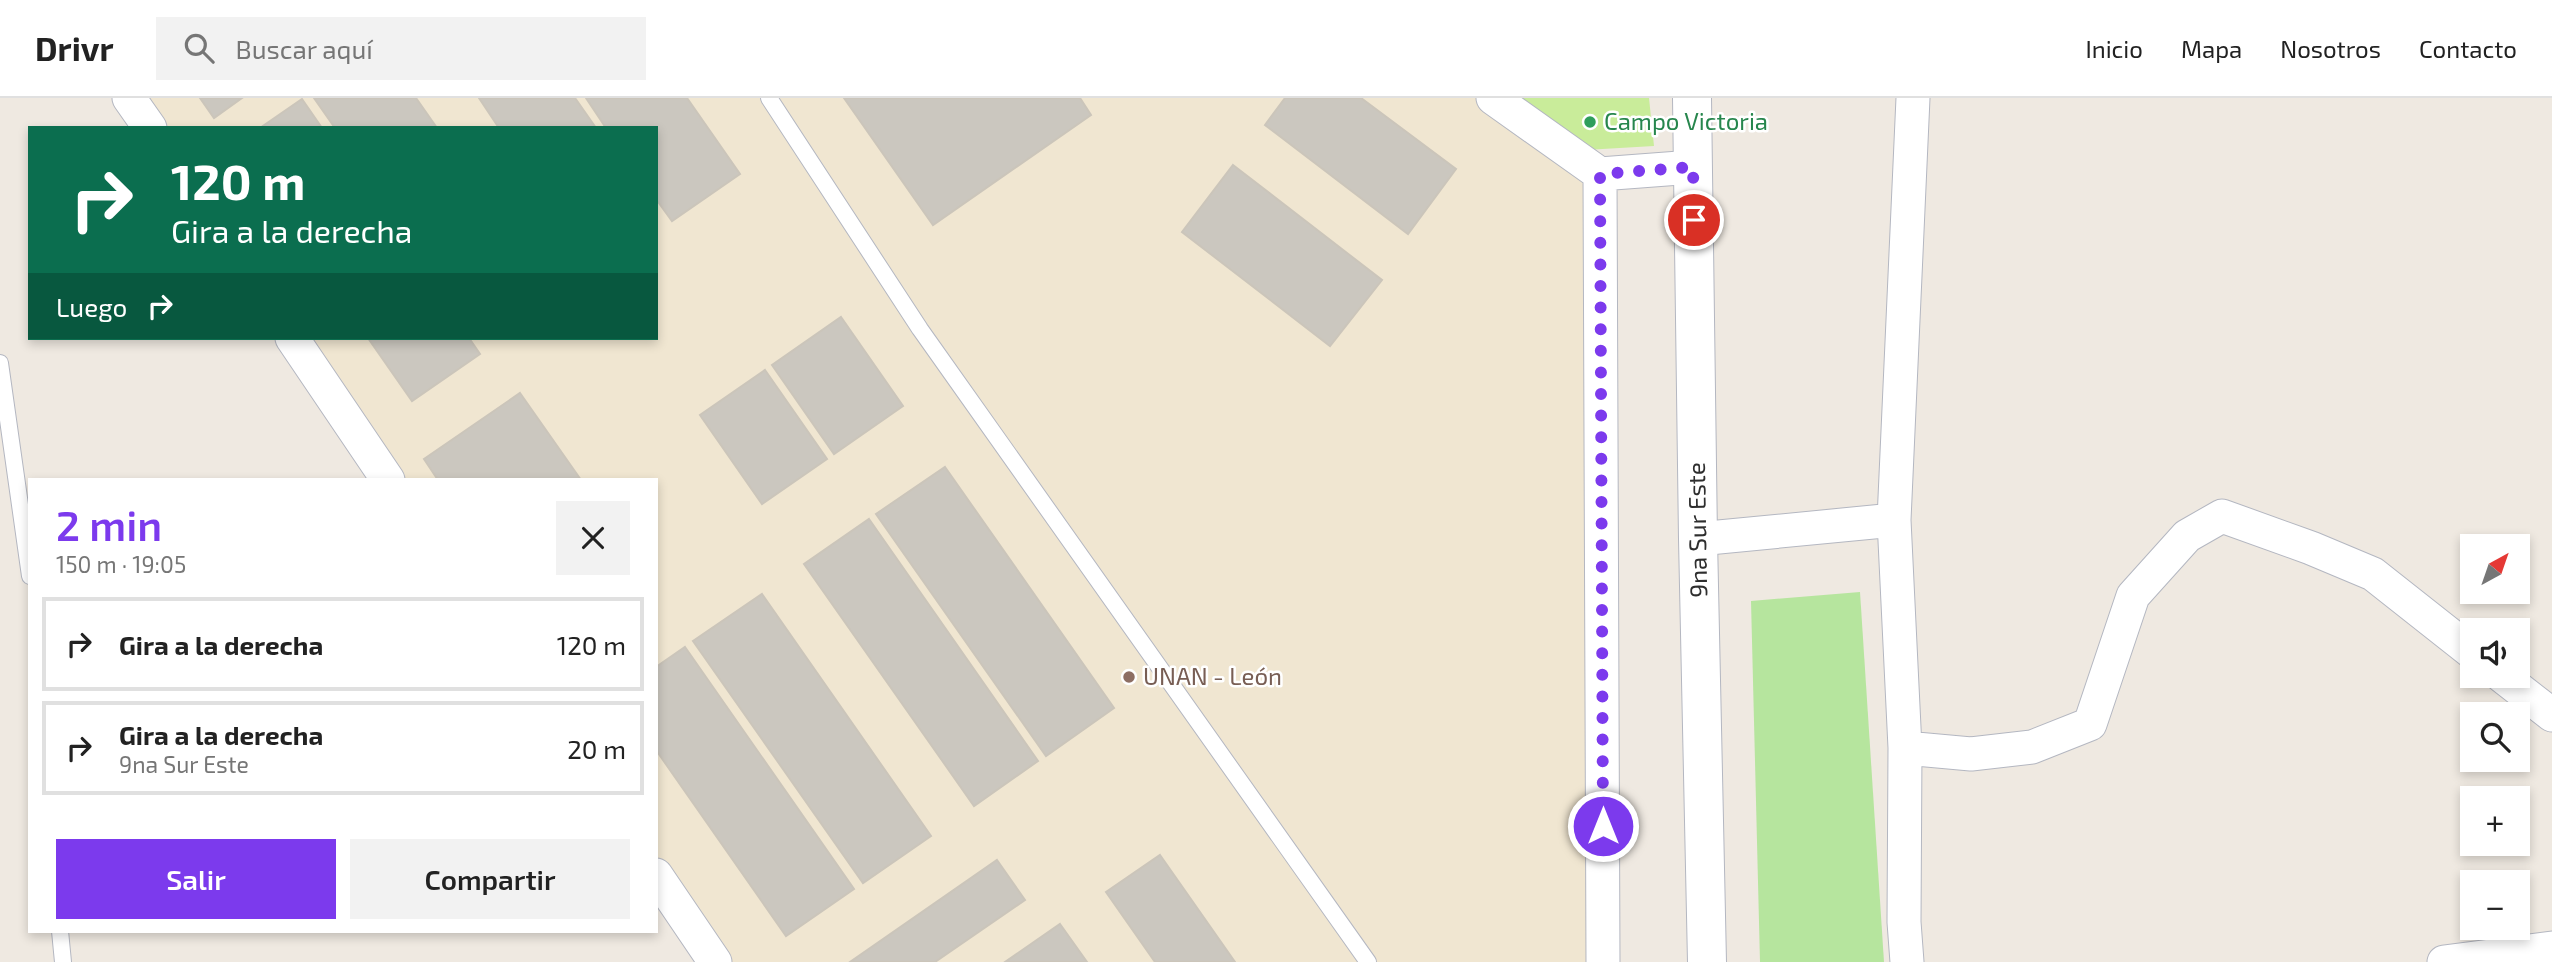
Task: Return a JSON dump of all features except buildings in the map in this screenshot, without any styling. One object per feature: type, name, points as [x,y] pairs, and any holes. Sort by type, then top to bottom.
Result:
[{"type":"street","points":[[130,98],[149,126]]},
{"type":"street","points":[[1493,98],[1600,174],[1693,167]]},
{"type":"street","name":"9na Sur Este","points":[[1692,98],[1707,962]]},
{"type":"street","points":[[1907,962],[1904,922],[1905,748],[1894,520],[1913,98]]},
{"type":"street","points":[[1600,174],[1604,962]]},
{"type":"street","points":[[293,340],[387,478]]},
{"type":"street","points":[[1905,748],[1971,754],[2032,747],[2090,724],[2133,596],[2187,536],[2222,516],[2373,574],[2460,643]]},
{"type":"street","points":[[1698,539],[1894,520]]},
{"type":"street","points":[[2517,688],[2552,715]]},
{"type":"street","points":[[658,879],[715,962]]},
{"type":"street","points":[[2444,962],[2552,948]]},
{"type":"lane","points":[[769,98],[920,329],[1368,962]]},
{"type":"lane","points":[[0,363],[28,562]]},
{"type":"lane","points":[[60,933],[63,962]]},
{"type":"shaded area","name":"UNAN - León","points":[[129,98],[1493,98],[1600,174],[1603,962],[715,962],[658,878],[658,478],[387,478],[293,340],[658,340],[658,126],[149,126]]},
{"type":"green space","name":"Campo Victoria","points":[[1496,98],[1649,98],[1654,146],[1568,151]]},
{"type":"green space","points":[[1860,592],[1884,962],[1760,962],[1751,601]]},
{"type":"place","name":"Campo Victoria","points":[[1590,122]]},
{"type":"place","name":"UNAN - León","points":[[1129,677]]},
{"type":"route","points":[[1603,826],[1600,174],[1693,167],[1694,220]]}]
